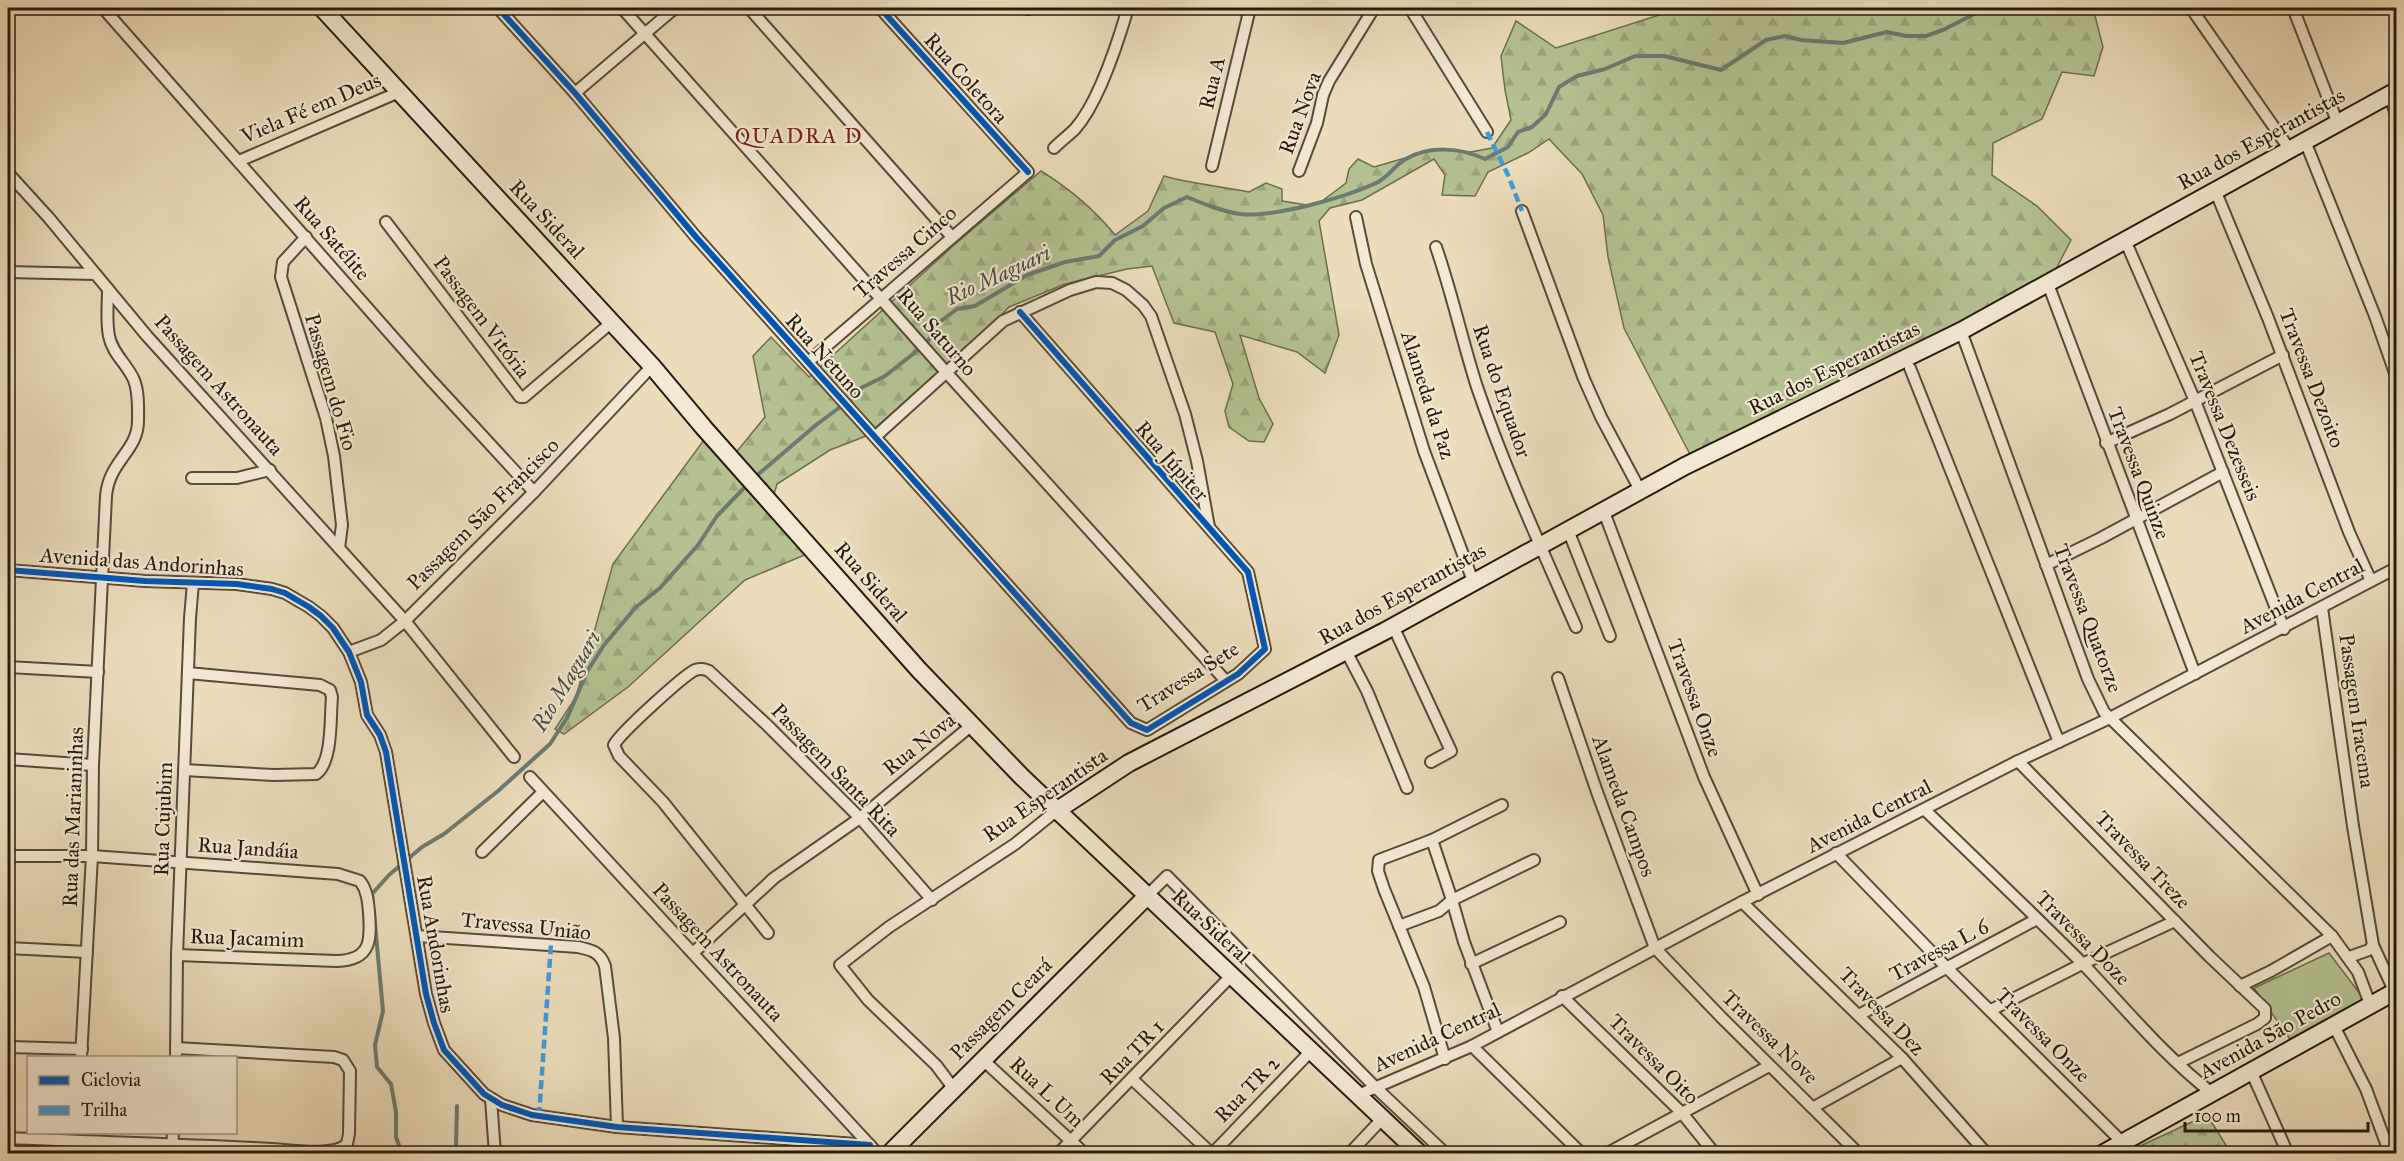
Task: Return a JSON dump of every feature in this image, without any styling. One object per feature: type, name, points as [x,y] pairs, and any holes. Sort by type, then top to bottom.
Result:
[{"type":"main road","name":"Rua Sideral","points":[[322,8],[652,366],[919,670],[974,724],[1056,811],[1420,1154]]},
{"type":"main road","name":"Rua dos Esperantistas","points":[[1288,682],[1694,462],[1961,331],[2393,92]]},
{"type":"main road","name":"Rua Esperantista","points":[[1056,811],[1129,763],[1288,682]]},
{"type":"main road","name":"Passagem Ceará","points":[[889,1154],[1146,897]]},
{"type":"main road","name":"Avenida São Pedro","points":[[2102,1154],[2213,1094],[2370,1004],[2396,993]]},
{"type":"street","name":"Rua Satélite","points":[[103,8],[430,379],[534,492]]},
{"type":"street","name":"Rua Netuno","points":[[498,8],[575,93],[696,237],[1131,723]]},
{"type":"street","name":"Rua Saturno","points":[[622,8],[946,372],[1226,681]]},
{"type":"street","points":[[575,93],[675,8]]},
{"type":"street","points":[[750,8],[952,237]]},
{"type":"street","name":"Rua Coletora","points":[[880,8],[1028,171]]},
{"type":"street","points":[[1054,148],[1076,128],[1096,94],[1105,75],[1128,8]]},
{"type":"street","name":"Rua A","points":[[1212,166],[1250,8]]},
{"type":"street","name":"Rua Nova","points":[[1299,171],[1317,123],[1323,95],[1329,81],[1374,8]]},
{"type":"street","points":[[1410,8],[1487,132]]},
{"type":"street","points":[[2191,8],[2290,150]]},
{"type":"street","points":[[2293,8],[2338,124]]},
{"type":"street","name":"Viela Fé em Deus","points":[[239,161],[399,92]]},
{"type":"street","points":[[2393,92],[2397,114]]},
{"type":"street","points":[[2305,141],[2397,376]]},
{"type":"street","name":"Travessa Cinco","points":[[808,362],[1028,171]]},
{"type":"street","name":"Passagem Astronauta","points":[[8,173],[108,290],[405,621],[514,757]]},
{"type":"street","name":"Travessa Dezoito","points":[[2215,190],[2283,355],[2349,532],[2371,581]]},
{"type":"street","points":[[1522,211],[1584,379],[1605,426],[1641,492]]},
{"type":"street","name":"Alameda da Paz","points":[[1356,217],[1366,264],[1424,451],[1473,581]]},
{"type":"street","name":"Passagem Vitória","points":[[386,222],[520,397],[525,397],[612,322]]},
{"type":"street","name":"Passagem do Fio","points":[[306,237],[283,262],[281,277],[326,418],[334,456],[342,525],[339,548]]},
{"type":"street","name":"Travessa Dezesseis","points":[[2125,240],[2194,401],[2284,629]]},
{"type":"street","name":"Rua do Equador","points":[[1436,247],[1478,387],[1539,545]]},
{"type":"street","points":[[8,272],[95,274]]},
{"type":"street","points":[[876,436],[997,326],[1020,312],[1070,290],[1096,282],[1106,282],[1126,290],[1143,305],[1150,316],[1185,414],[1197,461],[1209,528]]},
{"type":"street","name":"Travessa Quinze","points":[[2048,284],[2135,520],[2195,674]]},
{"type":"street","name":"Rua das Marianinhas","points":[[82,1053],[107,484],[114,467],[134,442],[138,423],[134,380],[113,347],[109,336],[108,290]]},
{"type":"street","name":"Rua Júpiter","points":[[1020,312],[1248,572],[1265,649]]},
{"type":"street","name":"Travessa Quatorze","points":[[1961,331],[2099,705],[2332,936],[2358,972],[2370,1004]]},
{"type":"street","points":[[2106,443],[2283,355]]},
{"type":"street","name":"Passagem São Francisco","points":[[349,652],[381,640],[405,621],[534,492],[652,366]]},
{"type":"street","points":[[1910,368],[2059,742]]},
{"type":"street","points":[[192,478],[237,478],[270,470]]},
{"type":"street","points":[[2046,565],[2223,472]]},
{"type":"street","name":"Travessa Onze","points":[[1604,512],[1704,777],[1758,895]]},
{"type":"street","points":[[1568,530],[1610,636]]},
{"type":"street","points":[[1539,545],[1576,627]]},
{"type":"street","name":"Avenida Central","points":[[1358,1095],[1472,1046],[1562,996],[1836,853],[2018,761],[2110,718],[2397,568]]},
{"type":"street","name":"Avenida das Andorinhas","points":[[8,570],[272,589],[309,607],[333,628],[349,652]]},
{"type":"street","name":"Rua Cujubim","points":[[176,1053],[180,862],[193,582]]},
{"type":"street","name":"Passagem Iracema","points":[[2322,608],[2353,826],[2373,945],[2396,993]]},
{"type":"street","points":[[1393,626],[1451,751],[1431,762]]},
{"type":"street","name":"Travessa Sete","points":[[1131,723],[1147,730],[1238,674],[1265,649]]},
{"type":"street","points":[[1346,651],[1367,691],[1407,788]]},
{"type":"street","name":"Rua Andorinhas","points":[[349,652],[361,682],[367,715],[383,743],[426,994],[440,1042],[466,1076],[491,1099],[532,1115],[617,1127],[870,1145]]},
{"type":"street","points":[[8,667],[98,672]]},
{"type":"street","name":"Passagem Santa Rita","points":[[744,904],[695,841],[619,756],[614,746],[694,671],[704,668],[768,726],[860,818],[932,900]]},
{"type":"street","points":[[184,770],[274,776],[316,774],[325,766],[332,697],[327,687],[310,684],[188,673]]},
{"type":"street","name":"Alameda Campos","points":[[1558,678],[1654,948]]},
{"type":"street","name":"Rua Nova","points":[[693,953],[774,878],[860,818],[974,724]]},
{"type":"street","points":[[8,759],[93,765]]},
{"type":"street","name":"Travessa Treze","points":[[2018,761],[2265,1009],[2265,1018],[2257,1024],[2178,1063]]},
{"type":"street","name":"Passagem Astronauta","points":[[530,777],[878,1154]]},
{"type":"street","points":[[482,852],[543,792]]},
{"type":"street","points":[[1445,1059],[1424,987],[1384,889],[1377,864],[1379,860],[1432,840],[1502,805]]},
{"type":"street","name":"Travessa Doze","points":[[1925,810],[2037,919],[2178,1063],[2213,1094]]},
{"type":"street","name":"Rua Esperantista","points":[[954,1089],[936,1065],[868,1000],[840,965],[889,927],[1015,844],[1056,811]]},
{"type":"street","points":[[1432,840],[1471,964],[1498,1032]]},
{"type":"street","name":"Travessa Onze","points":[[1836,853],[1948,969],[2122,1142]]},
{"type":"street","name":"Rua Jandáia","points":[[8,856],[92,856],[180,862],[338,874],[360,881],[367,894],[369,944],[362,954],[348,960],[316,960]]},
{"type":"street","points":[[1399,926],[1439,911],[1452,900],[1534,860]]},
{"type":"street","points":[[1146,897],[1167,876],[1375,1087],[1446,1154]]},
{"type":"street","name":"Travessa Dez","points":[[1742,902],[1902,1058],[1987,1154]]},
{"type":"street","points":[[744,904],[768,933]]},
{"type":"street","name":"Travessa L 6","points":[[1859,1015],[2037,919]]},
{"type":"street","points":[[1991,1010],[2175,921]]},
{"type":"street","points":[[1471,964],[1560,922]]},
{"type":"street","name":"Travessa União","points":[[417,936],[560,945],[588,949],[602,956],[614,1038],[617,1127]]},
{"type":"street","points":[[2240,986],[2332,936]]},
{"type":"street","points":[[2349,957],[2369,950],[2373,945]]},
{"type":"street","points":[[8,948],[87,952]]},
{"type":"street","name":"Travessa Nove","points":[[1654,948],[1859,1154]]},
{"type":"street","name":"Rua Jacamim","points":[[177,955],[316,960]]},
{"type":"street","name":"Rua TR 1","points":[[1058,1154],[1231,976]]},
{"type":"street","name":"Travessa Oito","points":[[1562,996],[1682,1113],[1715,1154]]},
{"type":"street","points":[[2334,1026],[2366,1089],[2390,1154]]},
{"type":"street","points":[[1472,1046],[1582,1154]]},
{"type":"street","points":[[8,1047],[82,1053]]},
{"type":"street","name":"Rua TR 2","points":[[1212,1153],[1310,1052]]},
{"type":"street","points":[[8,1138],[78,1137],[307,1151],[339,1150],[344,1148],[349,1140],[350,1071],[347,1064],[340,1058],[176,1053]]},
{"type":"street","points":[[1814,1107],[1902,1058]]},
{"type":"street","name":"Rua L Um","points":[[982,1059],[1084,1154]]},
{"type":"street","points":[[1606,1154],[1769,1066]]},
{"type":"street","points":[[2251,1071],[2288,1154]]},
{"type":"street","points":[[1132,1079],[1212,1153]]},
{"type":"street","points":[[491,1099],[495,1154]]},
{"type":"street","points":[[1349,1154],[1382,1119]]},
{"type":"green space","points":[[1681,8],[2093,8],[2103,47],[2094,76],[2062,72],[2042,119],[1993,143],[1992,175],[2037,206],[2071,240],[2053,275],[1694,462],[1624,328],[1608,257],[1603,215],[1582,174],[1549,139],[1528,153],[1488,172],[1475,196],[1442,195],[1445,175],[1434,159],[1362,200],[1330,208],[1319,221],[1339,335],[1325,373],[1297,352],[1240,335],[1259,398],[1273,424],[1264,442],[1249,441],[1229,427],[1225,411],[1233,384],[1215,332],[1174,323],[1152,266],[1127,269],[1065,284],[1009,307],[947,371],[941,370],[866,436],[830,450],[777,484],[773,498],[819,549],[745,580],[628,687],[564,734],[555,729],[576,697],[613,564],[709,433],[734,455],[765,417],[753,356],[771,337],[809,377],[953,246],[1041,171],[1081,200],[1115,235],[1148,211],[1164,176],[1249,192],[1266,183],[1282,189],[1282,201],[1307,205],[1322,201],[1346,183],[1349,169],[1358,159],[1374,167],[1436,149],[1471,152],[1492,148],[1511,120],[1501,56],[1516,21],[1556,48]]},
{"type":"green space","points":[[2329,953],[2364,999],[2290,1039],[2254,988]]},
{"type":"green space","points":[[2207,1115],[2231,1153],[2125,1153]]},
{"type":"waterway","name":"Rio Maguari","points":[[755,477],[816,425],[851,399],[859,389],[885,376],[927,343],[937,324],[957,309],[975,306],[1027,275],[1065,262],[1099,256],[1115,240],[1143,226],[1164,208],[1187,197],[1240,214],[1270,213],[1307,206],[1374,184],[1402,162],[1425,152],[1456,150],[1485,159],[1508,147],[1518,132],[1532,127],[1546,114],[1559,87],[1577,76],[1605,69],[1635,56],[1664,56],[1721,70],[1766,40],[1785,36],[1801,40],[1843,43],[1887,32],[1906,36],[1926,36],[1986,8]]},
{"type":"waterway","name":"Rio Maguari","points":[[373,906],[372,894],[389,875],[422,847],[444,834],[498,791],[550,744],[567,718],[588,670],[604,645],[636,607],[660,588],[698,545],[717,516],[748,484]]},
{"type":"waterway","name":"Rio Maguari","points":[[374,913],[383,1011],[375,1045],[377,1067],[391,1084],[396,1112],[396,1137],[402,1154]]},
{"type":"waterway","points":[[457,1106],[456,1145],[458,1154]]},
{"type":"marked path","points":[[1487,132],[1522,211]]},
{"type":"marked path","points":[[539,1116],[551,944]]},
{"type":"cycle path","points":[[498,8],[575,93],[696,237],[1131,723],[1147,730],[1238,674],[1265,649],[1248,572],[1020,312]]},
{"type":"cycle path","points":[[880,8],[1028,172]]},
{"type":"cycle path","points":[[8,570],[145,581],[237,584],[272,589],[285,593],[309,607],[333,628],[349,652],[361,682],[367,715],[380,735],[386,752],[426,994],[434,1023],[444,1050],[484,1094],[502,1105],[532,1115],[617,1127],[870,1145]]},
{"type":"district","name":"QUADRA D","points":[[799,135]]}]
